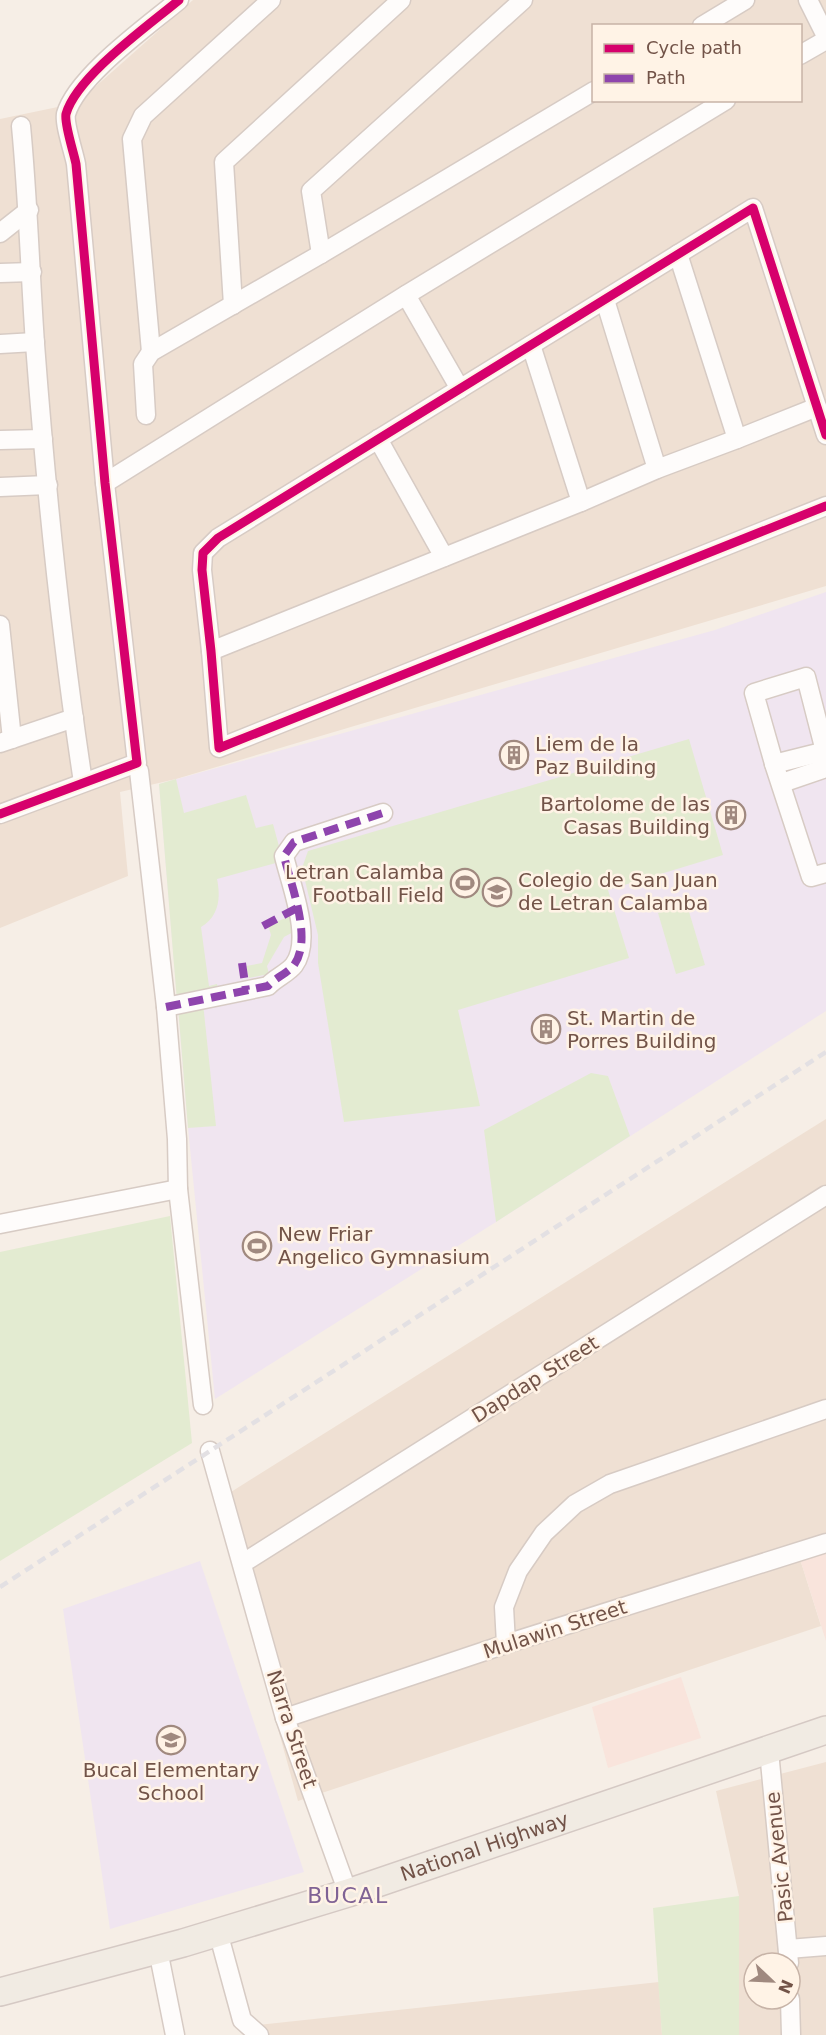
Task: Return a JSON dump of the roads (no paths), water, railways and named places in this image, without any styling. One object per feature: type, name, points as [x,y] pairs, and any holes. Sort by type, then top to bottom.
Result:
[{"type":"main road","name":"National Highway","points":[[0,1992],[158,1950],[348,1893],[826,1730]]},
{"type":"street","points":[[0,814],[137,763],[105,483],[76,164],[65,117],[76,92],[116,52],[179,0]]},
{"type":"street","points":[[151,352],[132,139],[142,116],[271,0]]},
{"type":"street","points":[[233,305],[224,162],[401,0]]},
{"type":"street","points":[[321,254],[311,191],[523,0]]},
{"type":"street","points":[[705,24],[745,0]]},
{"type":"street","points":[[802,54],[826,38],[808,0]]},
{"type":"street","points":[[146,415],[143,364],[151,352],[321,254],[592,92]]},
{"type":"street","points":[[105,483],[406,295],[723,102]]},
{"type":"street","points":[[21,126],[43,439],[74,718],[84,782]]},
{"type":"street","points":[[826,435],[753,208],[218,538],[203,553],[202,570],[219,748],[826,506]]},
{"type":"street","points":[[0,234],[28,210]]},
{"type":"street","points":[[678,254],[737,439]]},
{"type":"street","points":[[0,273],[32,272]]},
{"type":"street","points":[[406,295],[460,389]]},
{"type":"street","points":[[605,300],[657,469]]},
{"type":"street","points":[[0,344],[35,342]]},
{"type":"street","points":[[531,345],[581,502]]},
{"type":"street","points":[[211,651],[581,502],[657,469],[817,407]]},
{"type":"street","points":[[0,440],[43,439]]},
{"type":"street","points":[[378,439],[444,557]]},
{"type":"street","points":[[0,488],[48,485]]},
{"type":"street","points":[[0,626],[6,741],[74,718]]},
{"type":"street","points":[[826,756],[806,677],[754,693],[774,764],[812,877],[826,873]]},
{"type":"street","points":[[774,764],[826,756]]},
{"type":"street","points":[[782,783],[826,756]]},
{"type":"street","points":[[139,771],[166,1007],[177,1138],[178,1189],[203,1405]]},
{"type":"street","points":[[166,1007],[268,986],[275,978],[293,967],[302,950],[302,931],[284,856],[294,842],[383,813]]},
{"type":"street","points":[[0,1224],[178,1189]]},
{"type":"street","name":"Dapdap Street","points":[[243,1563],[826,1196]]},
{"type":"street","points":[[506,1644],[504,1607],[518,1571],[544,1533],[574,1504],[610,1484],[826,1409]]},
{"type":"street","name":"Narra Street","points":[[210,1451],[285,1718],[348,1893]]},
{"type":"street","name":"Mulawin Street","points":[[285,1718],[506,1644],[826,1543]]},
{"type":"street","name":"Pasic Avenue","points":[[769,1750],[789,1951]]},
{"type":"street","points":[[218,1932],[242,2020],[259,2035]]},
{"type":"street","points":[[802,1952],[826,1946]]},
{"type":"street","points":[[158,1950],[175,2035]]},
{"type":"street","points":[[790,2011],[791,2035]]},
{"type":"railway","points":[[0,1587],[826,1052]]},
{"type":"place","name":"Liem de la Paz Building","points":[[514,755]]},
{"type":"place","name":"Bartolome de las Casas Building","points":[[731,815]]},
{"type":"place","name":"Letran Calamba Football Field","points":[[465,883]]},
{"type":"place","name":"Colegio de San Juan de Letran Calamba","points":[[497,892]]},
{"type":"place","name":"St. Martin de Porres Building","points":[[546,1029]]},
{"type":"place","name":"New Friar Angelico Gymnasium","points":[[257,1246]]},
{"type":"place","name":"Bucal Elementary School","points":[[171,1740]]},
{"type":"district","name":"BUCAL","points":[[348,1895]]}]
